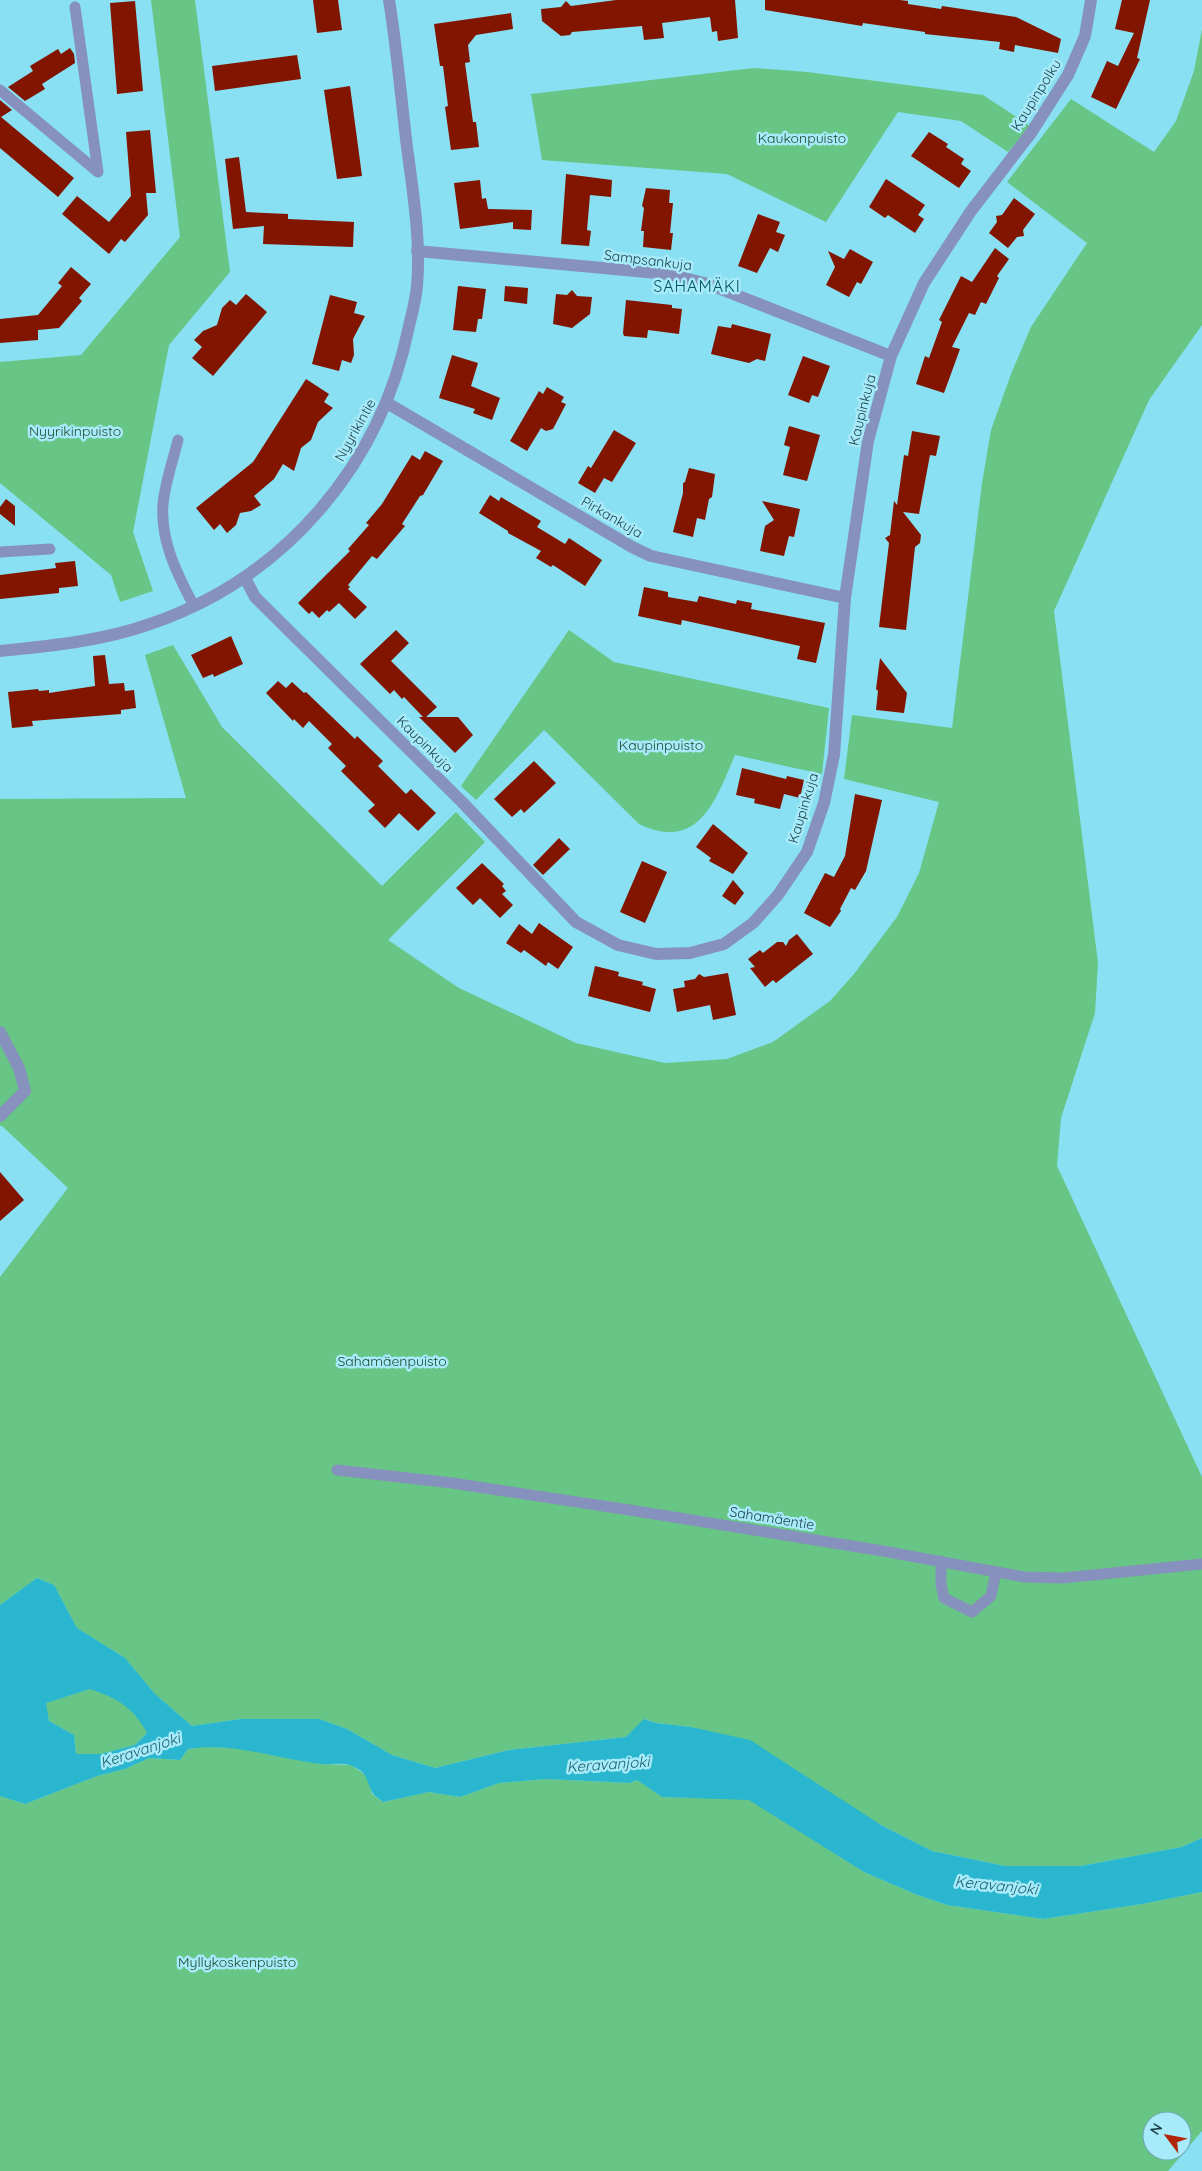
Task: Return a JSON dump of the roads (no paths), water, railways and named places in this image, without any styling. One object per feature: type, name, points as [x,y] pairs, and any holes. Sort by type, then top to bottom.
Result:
[{"type":"street","name":"Kaupinpolku","points":[[1002,172],[1031,133],[1068,75],[1085,36],[1091,0]]},
{"type":"street","name":"Nyyrikintie","points":[[0,651],[66,644],[120,633],[152,624],[194,606],[245,578],[272,557],[311,519],[340,486],[362,451],[387,403],[404,351],[417,286],[416,222],[393,1]]},
{"type":"street","name":"Kaupinkuja","points":[[245,578],[255,596],[462,802],[576,922],[618,946],[656,954],[690,953],[724,944],[753,923],[778,895],[807,852],[824,803],[834,755],[845,598],[868,441],[891,356],[924,283],[971,211],[1002,172]]},
{"type":"street","name":"Sampsankuja","points":[[417,251],[668,274],[708,284],[891,356]]},
{"type":"street","name":"Pirkankuja","points":[[387,403],[632,547],[651,556],[845,598]]},
{"type":"street","points":[[0,1032],[19,1068],[25,1091],[0,1116]]},
{"type":"lane","points":[[0,90],[98,172],[75,7]]},
{"type":"lane","points":[[178,440],[163,503],[163,526],[169,552],[194,606]]},
{"type":"lane","points":[[0,552],[50,549]]},
{"type":"lane","name":"Sahamäentie","points":[[337,1470],[482,1487],[1024,1577],[1063,1578],[1202,1564]]},
{"type":"lane","points":[[941,1562],[941,1585],[944,1598],[972,1612],[991,1596],[996,1572]]},
{"type":"water","name":"Keravanjoki","points":[[37,1578],[54,1585],[77,1628],[125,1658],[155,1694],[192,1726],[241,1719],[319,1719],[347,1729],[392,1755],[435,1768],[509,1750],[626,1737],[644,1719],[656,1723],[691,1727],[750,1740],[881,1825],[932,1851],[1005,1866],[1081,1866],[1182,1847],[1202,1838],[1202,1892],[1142,1904],[1043,1919],[947,1905],[915,1894],[864,1872],[749,1800],[662,1797],[637,1780],[630,1783],[546,1779],[499,1783],[460,1797],[429,1792],[383,1802],[373,1793],[364,1774],[349,1765],[305,1762],[239,1749],[205,1747],[188,1749],[180,1760],[149,1758],[125,1769],[97,1776],[25,1804],[0,1796],[0,1605]],"holes":[[[90,1689],[100,1692],[130,1710],[147,1733],[135,1745],[101,1754],[76,1754],[74,1735],[49,1721],[46,1703]]]},
{"type":"district","name":"SAHAMÄKI","points":[[697,286]]},
{"type":"park label","name":"Kaukonpuisto","points":[[802,138]]},
{"type":"park label","name":"Nyyrikinpuisto","points":[[75,431]]},
{"type":"park label","name":"Kaupinpuisto","points":[[661,745]]},
{"type":"park label","name":"Sahamäenpuisto","points":[[392,1361]]},
{"type":"park label","name":"Myllykoskenpuisto","points":[[237,1962]]}]
